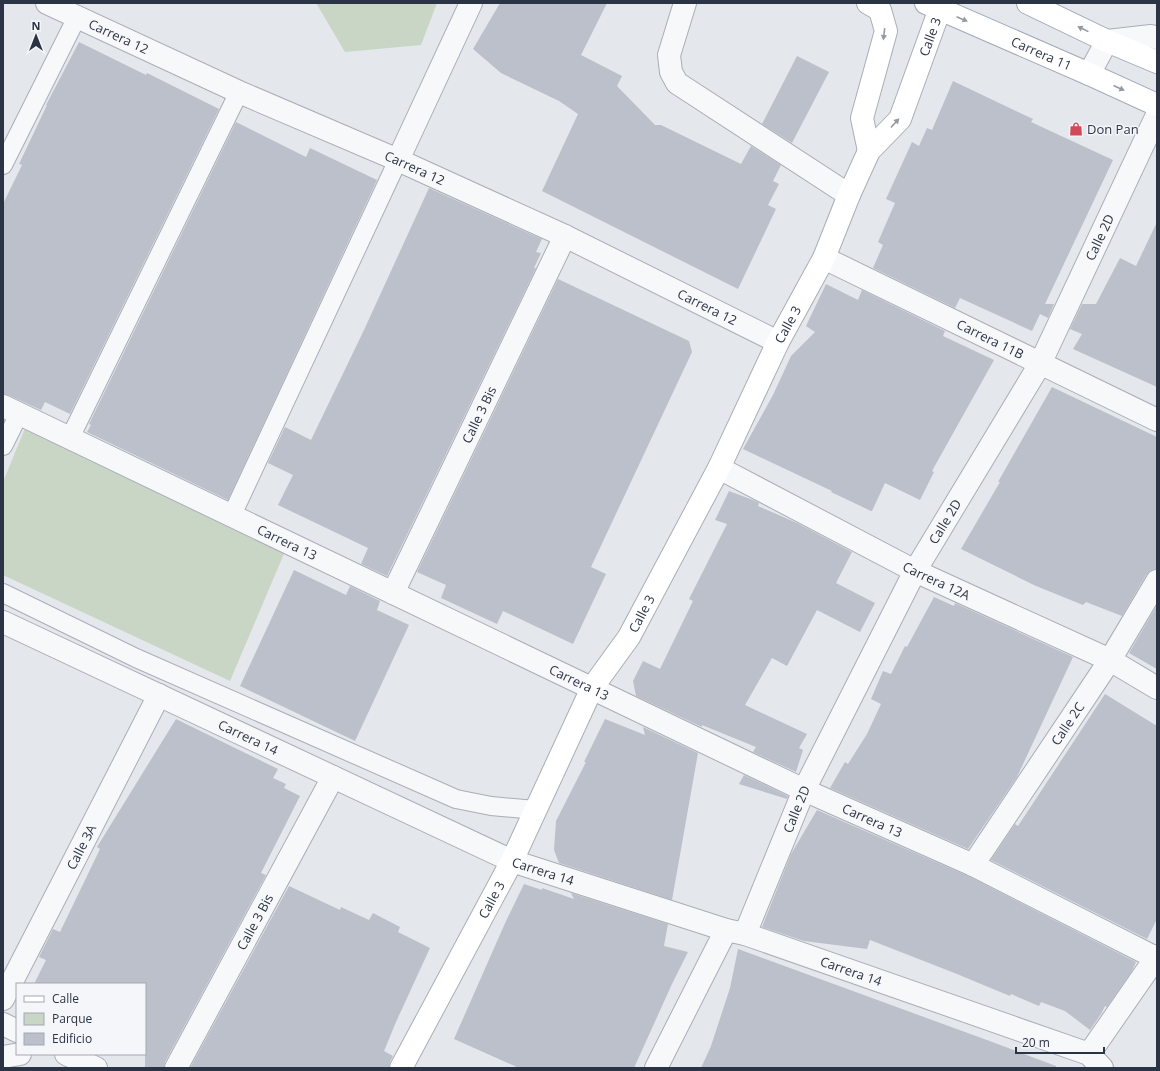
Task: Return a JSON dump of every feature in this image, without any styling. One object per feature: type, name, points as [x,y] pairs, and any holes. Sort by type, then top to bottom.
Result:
[{"type":"main road","points":[[868,3],[880,10],[886,31],[862,118],[869,151]]},
{"type":"main road","points":[[1028,3],[1107,41],[1157,62]]},
{"type":"main road","name":"Calle 3","points":[[401,1068],[512,861],[592,688],[629,637],[719,468],[778,342],[824,258],[848,195],[869,151],[900,118],[936,5]]},
{"type":"main road","name":"Carrera 11","points":[[936,5],[1157,105]]},
{"type":"street","name":"Carrera 12","points":[[47,3],[239,92],[398,160],[565,236],[778,342]]},
{"type":"street","points":[[398,160],[471,3]]},
{"type":"street","points":[[685,3],[669,56],[671,72],[677,83],[848,195]]},
{"type":"street","points":[[1089,74],[1107,41],[1151,36],[1157,38]]},
{"type":"street","name":"Calle 2D","points":[[656,1068],[735,932],[804,790],[915,571],[1040,364],[1157,115]]},
{"type":"street","name":"Calle 3 Bis","points":[[394,593],[565,236]]},
{"type":"street","name":"Carrera 11B","points":[[824,258],[1157,420]]},
{"type":"street","name":"Carrera 13","points":[[11,410],[804,790],[974,864],[1157,959]]},
{"type":"street","name":"Carrera 12A","points":[[719,468],[915,571],[1110,660],[1157,688]]},
{"type":"street","name":"Calle 2C","points":[[974,864],[1110,660],[1157,581]]},
{"type":"street","name":"Carrera 14","points":[[3,622],[512,861],[735,932],[1095,1061]]},
{"type":"street","name":"Calle 3A","points":[[3,999],[159,695]]},
{"type":"street","name":"Calle 3 Bis","points":[[176,1068],[334,777]]},
{"type":"street","points":[[1095,1061],[1157,959]]},
{"type":"street","points":[[3,1024],[16,1030]]},
{"type":"street","points":[[3,1057],[16,1055]]},
{"type":"street","points":[[68,1055],[96,1068]]},
{"type":"lane","points":[[3,164],[77,17]]},
{"type":"lane","points":[[70,438],[239,92]]},
{"type":"lane","points":[[232,516],[398,160]]},
{"type":"lane","points":[[3,446],[11,410]]},
{"type":"lane","points":[[3,593],[136,658],[456,799],[491,806],[536,810]]},
{"type":"green space","points":[[316,3],[437,3],[421,45],[345,52]]},
{"type":"green space","points":[[26,426],[286,549],[230,681],[3,575],[3,482]]},
{"type":"building","points":[[500,3],[607,3],[581,55],[622,76],[617,86],[655,125],[661,125],[741,164],[751,146],[781,165],[773,181],[779,184],[768,205],[776,209],[738,289],[542,191],[578,114],[559,101],[501,73],[473,49]]},
{"type":"building","points":[[79,42],[146,75],[147,73],[219,109],[70,414],[45,402],[41,410],[3,394],[3,204],[22,165],[19,164],[46,105]]},
{"type":"building","points":[[797,56],[829,72],[792,143],[762,124]]},
{"type":"building","points":[[953,81],[1033,119],[1031,122],[1113,160],[1045,304],[1054,304],[1048,318],[1040,314],[1032,331],[960,298],[955,308],[873,268],[883,245],[878,242],[895,203],[886,199],[912,142],[919,146],[927,128],[932,130]]},
{"type":"building","points":[[236,122],[306,157],[310,148],[377,180],[228,500],[87,432],[91,425],[89,424]]},
{"type":"building","points":[[429,188],[542,239],[536,252],[541,253],[534,268],[536,268],[387,576],[361,564],[368,548],[278,505],[293,475],[268,463],[285,427],[311,440],[364,330]]},
{"type":"building","points":[[1157,222],[1157,387],[1073,349],[1082,334],[1070,329],[1082,304],[1096,304],[1120,258],[1136,266]]},
{"type":"building","points":[[558,279],[689,341],[692,352],[591,567],[606,574],[573,644],[503,611],[497,624],[441,598],[446,585],[417,572]]},
{"type":"building","points":[[826,284],[858,300],[862,290],[945,331],[943,336],[994,360],[932,471],[934,472],[920,500],[885,483],[871,511],[743,449],[773,395],[791,356],[815,332],[806,326]]},
{"type":"building","points":[[1052,387],[1157,437],[1157,569],[1151,570],[1146,575],[1122,616],[1086,602],[1083,605],[1036,586],[961,549]]},
{"type":"building","points":[[729,491],[753,500],[759,503],[758,506],[797,523],[852,552],[836,583],[875,603],[860,632],[817,610],[787,666],[772,658],[745,705],[807,734],[799,748],[803,750],[796,772],[753,752],[756,747],[702,725],[702,727],[636,696],[633,681],[643,661],[660,669],[693,601],[689,599],[727,524],[715,520]]},
{"type":"building","points":[[294,570],[346,595],[350,586],[380,601],[377,610],[409,625],[355,741],[240,686]]},
{"type":"building","points":[[934,597],[954,606],[955,603],[1073,657],[1017,777],[968,849],[830,788],[845,762],[848,764],[867,734],[881,704],[871,699],[883,671],[891,674],[905,646],[907,647]]},
{"type":"building","points":[[1157,605],[1157,669],[1129,653]]},
{"type":"building","points":[[1105,694],[1157,726],[1157,919],[1147,939],[991,860],[1015,824],[1018,826]]},
{"type":"building","points":[[176,719],[278,769],[273,778],[286,784],[284,788],[300,796],[261,873],[266,875],[165,1062],[164,1068],[145,1068],[146,983],[34,983],[46,960],[39,957],[53,929],[60,932],[100,849],[97,847]]},
{"type":"building","points":[[605,719],[645,735],[643,727],[698,753],[672,900],[559,863],[554,850],[556,821],[586,762],[584,762]]},
{"type":"building","points":[[744,775],[788,796],[787,799],[739,784]]},
{"type":"building","points":[[817,810],[968,876],[1136,962],[1132,971],[1107,1007],[1105,1006],[1090,1030],[1065,1011],[1041,1002],[1039,1006],[1011,994],[1010,996],[870,940],[867,949],[804,941],[762,927],[791,854]]},
{"type":"building","points":[[524,884],[542,890],[542,888],[574,899],[571,893],[668,924],[664,946],[688,952],[634,1068],[519,1068],[454,1039]]},
{"type":"building","points":[[289,886],[340,910],[341,907],[369,920],[373,913],[400,927],[398,932],[430,948],[384,1051],[393,1056],[389,1068],[190,1068]]},
{"type":"building","points":[[738,949],[995,1043],[1056,1066],[1056,1068],[701,1068],[711,1046],[730,988]]},
{"type":"place","name":"Don Pan","points":[[1076,129]]}]
